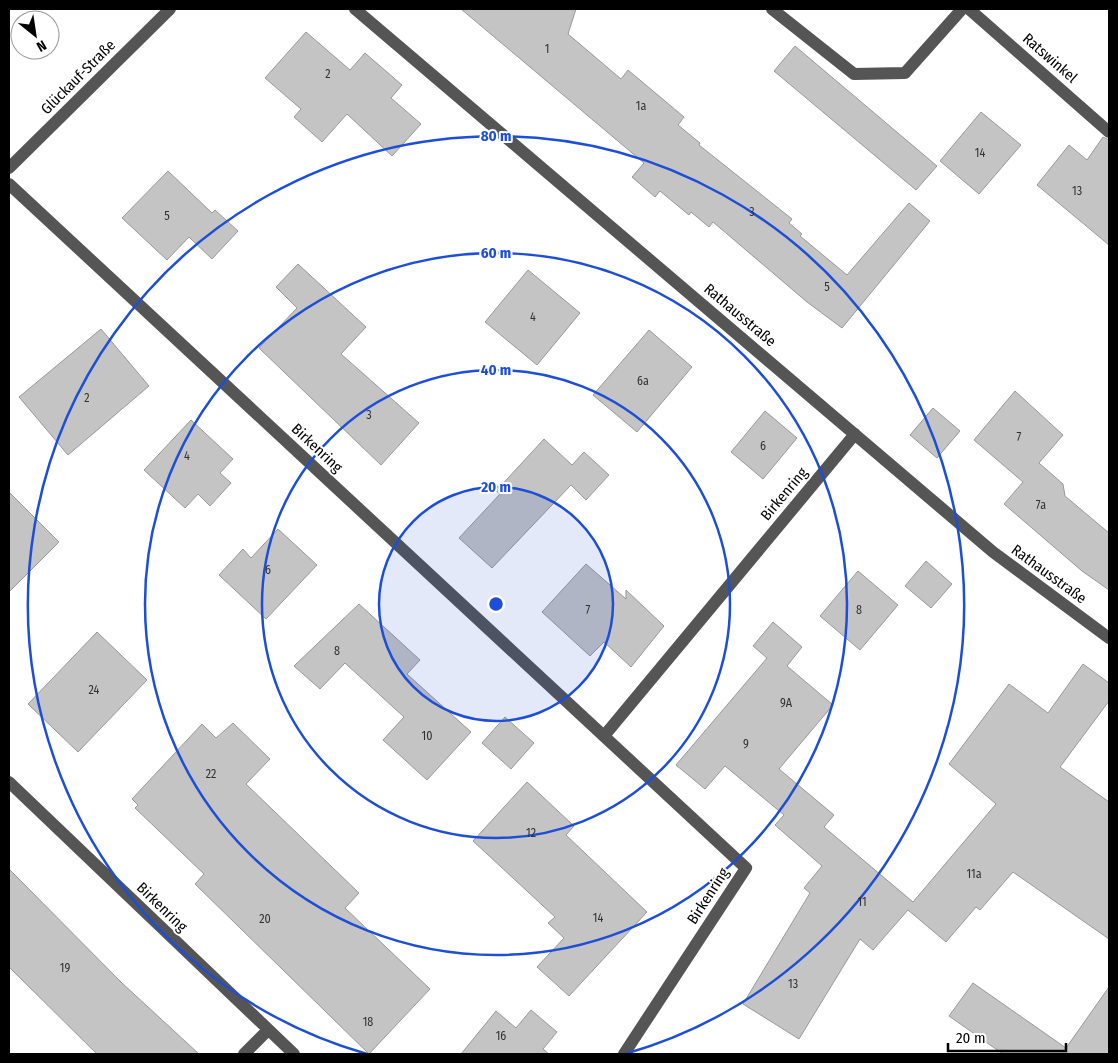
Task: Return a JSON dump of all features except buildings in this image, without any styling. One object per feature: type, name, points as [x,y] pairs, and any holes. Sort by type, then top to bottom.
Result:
[{"type":"street","name":"Glückauf-Straße","points":[[9,168],[170,9]]},
{"type":"street","name":"Rathausstraße","points":[[355,9],[993,552],[1109,638]]},
{"type":"street","points":[[772,9],[854,74],[905,73],[962,9]]},
{"type":"street","name":"Ratswinkel","points":[[969,9],[1109,132]]},
{"type":"street","name":"Birkenring","points":[[9,184],[746,868],[624,1054]]},
{"type":"street","name":"Birkenring","points":[[604,736],[855,434]]},
{"type":"street","name":"Birkenring","points":[[9,782],[294,1054]]},
{"type":"street","points":[[244,1054],[268,1030]]}]
